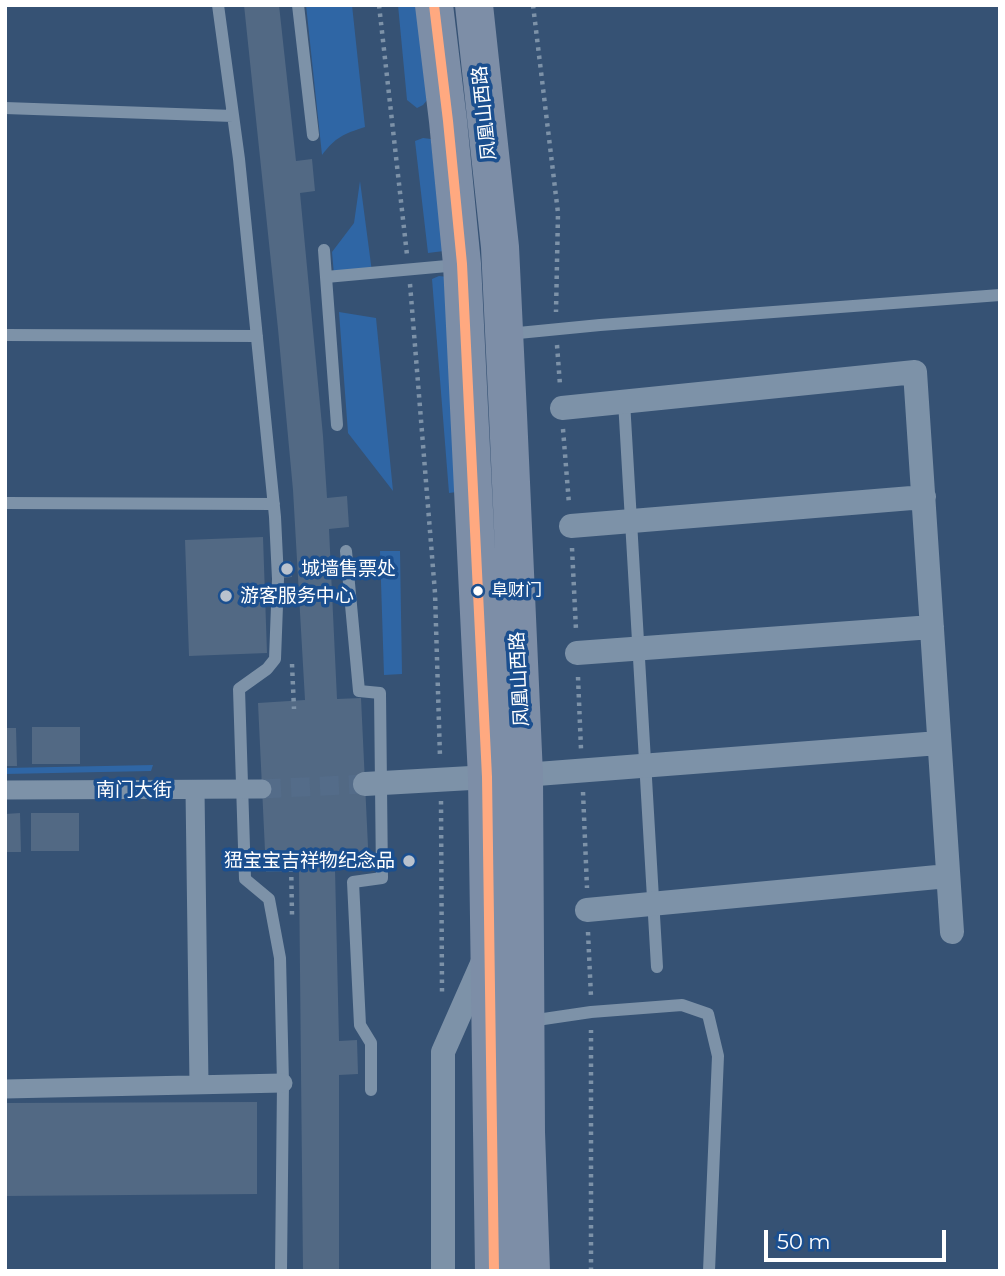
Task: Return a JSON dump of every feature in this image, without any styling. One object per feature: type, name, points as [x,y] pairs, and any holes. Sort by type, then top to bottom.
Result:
[{"type":"main road","name":"凤凰山西路","points":[[435,5],[461,264],[487,777],[494,1271]]},
{"type":"main road","name":"凤凰山西路","points":[[478,12],[500,247],[524,775],[526,1132],[531,1271]]},
{"type":"street","points":[[562,408],[915,372],[952,932]]},
{"type":"street","points":[[571,526],[924,497]]},
{"type":"street","points":[[577,653],[932,627]]},
{"type":"street","points":[[373,784],[939,743]]},
{"type":"street","name":"南门大街","points":[[5,790],[262,789]]},
{"type":"street","points":[[195,790],[199,1085]]},
{"type":"street","points":[[587,911],[948,876]]},
{"type":"street","points":[[443,1271],[443,1052],[490,945]]},
{"type":"street","points":[[5,1089],[283,1083]]},
{"type":"lane","points":[[218,5],[257,337],[274,504],[278,579],[275,659],[267,669],[239,689],[245,880],[269,899],[280,958],[283,1083],[281,1271]]},
{"type":"lane","points":[[298,5],[313,135]]},
{"type":"lane","points":[[5,107],[233,116]]},
{"type":"lane","points":[[324,250],[337,425]]},
{"type":"lane","points":[[326,277],[461,264]]},
{"type":"lane","points":[[504,334],[1000,295]]},
{"type":"lane","points":[[5,335],[257,337]]},
{"type":"lane","points":[[624,401],[657,967]]},
{"type":"lane","points":[[5,503],[274,504]]},
{"type":"lane","points":[[346,551],[359,691],[380,693],[373,784],[382,878],[353,882],[360,1025],[371,1043],[371,1090]]},
{"type":"lane","points":[[526,1022],[591,1012],[682,1005],[708,1014],[718,1056],[709,1271]]},
{"type":"path","points":[[379,5],[409,269],[428,488]]},
{"type":"path","points":[[291,860],[293,921]]},
{"type":"shaded area","points":[[306,5],[352,5],[365,127],[340,137],[322,155]]},
{"type":"shaded area","points":[[398,5],[418,5],[428,99],[417,108],[407,100]]},
{"type":"shaded area","points":[[431,139],[444,251],[428,253],[415,141]]},
{"type":"shaded area","points":[[360,181],[372,272],[334,275],[332,252],[354,223]]},
{"type":"shaded area","points":[[439,276],[448,277],[465,491],[449,493],[432,279]]},
{"type":"shaded area","points":[[339,312],[376,318],[393,491],[348,433]]},
{"type":"shaded area","points":[[380,551],[400,551],[402,674],[384,675]]},
{"type":"shaded area","points":[[153,765],[151,771],[5,774],[5,768]]},
{"type":"building","points":[[244,5],[279,5],[296,161],[312,159],[315,191],[300,193],[327,498],[347,496],[349,527],[329,529],[337,699],[361,698],[369,868],[335,869],[339,1041],[357,1040],[358,1074],[339,1075],[339,1271],[303,1271],[299,871],[266,872],[258,703],[305,700],[293,490]]},
{"type":"building","name":"游客服务中心","points":[[263,537],[267,653],[189,656],[185,540]]},
{"type":"building","name":"城墙售票处","points":[[291,561],[292,577],[284,578],[282,562]]},
{"type":"building","points":[[32,727],[80,727],[80,764],[32,764]]},
{"type":"building","points":[[5,728],[16,728],[17,766],[5,766]]},
{"type":"building","points":[[20,813],[21,852],[5,852],[5,814]]},
{"type":"building","points":[[31,813],[79,813],[79,851],[31,851]]},
{"type":"building","points":[[257,1102],[257,1194],[5,1196],[5,1103]]},
{"type":"tunnel","points":[[262,789],[365,784]]},
{"type":"transit line","points":[[434,5],[462,264],[487,777],[494,1271]]},
{"type":"place","name":"城墙售票处","points":[[287,569]]},
{"type":"place","name":"阜财门","points":[[478,591]]},
{"type":"place","name":"游客服务中心","points":[[226,596]]},
{"type":"place","name":"峱宝宝吉祥物纪念品","points":[[409,861]]}]
